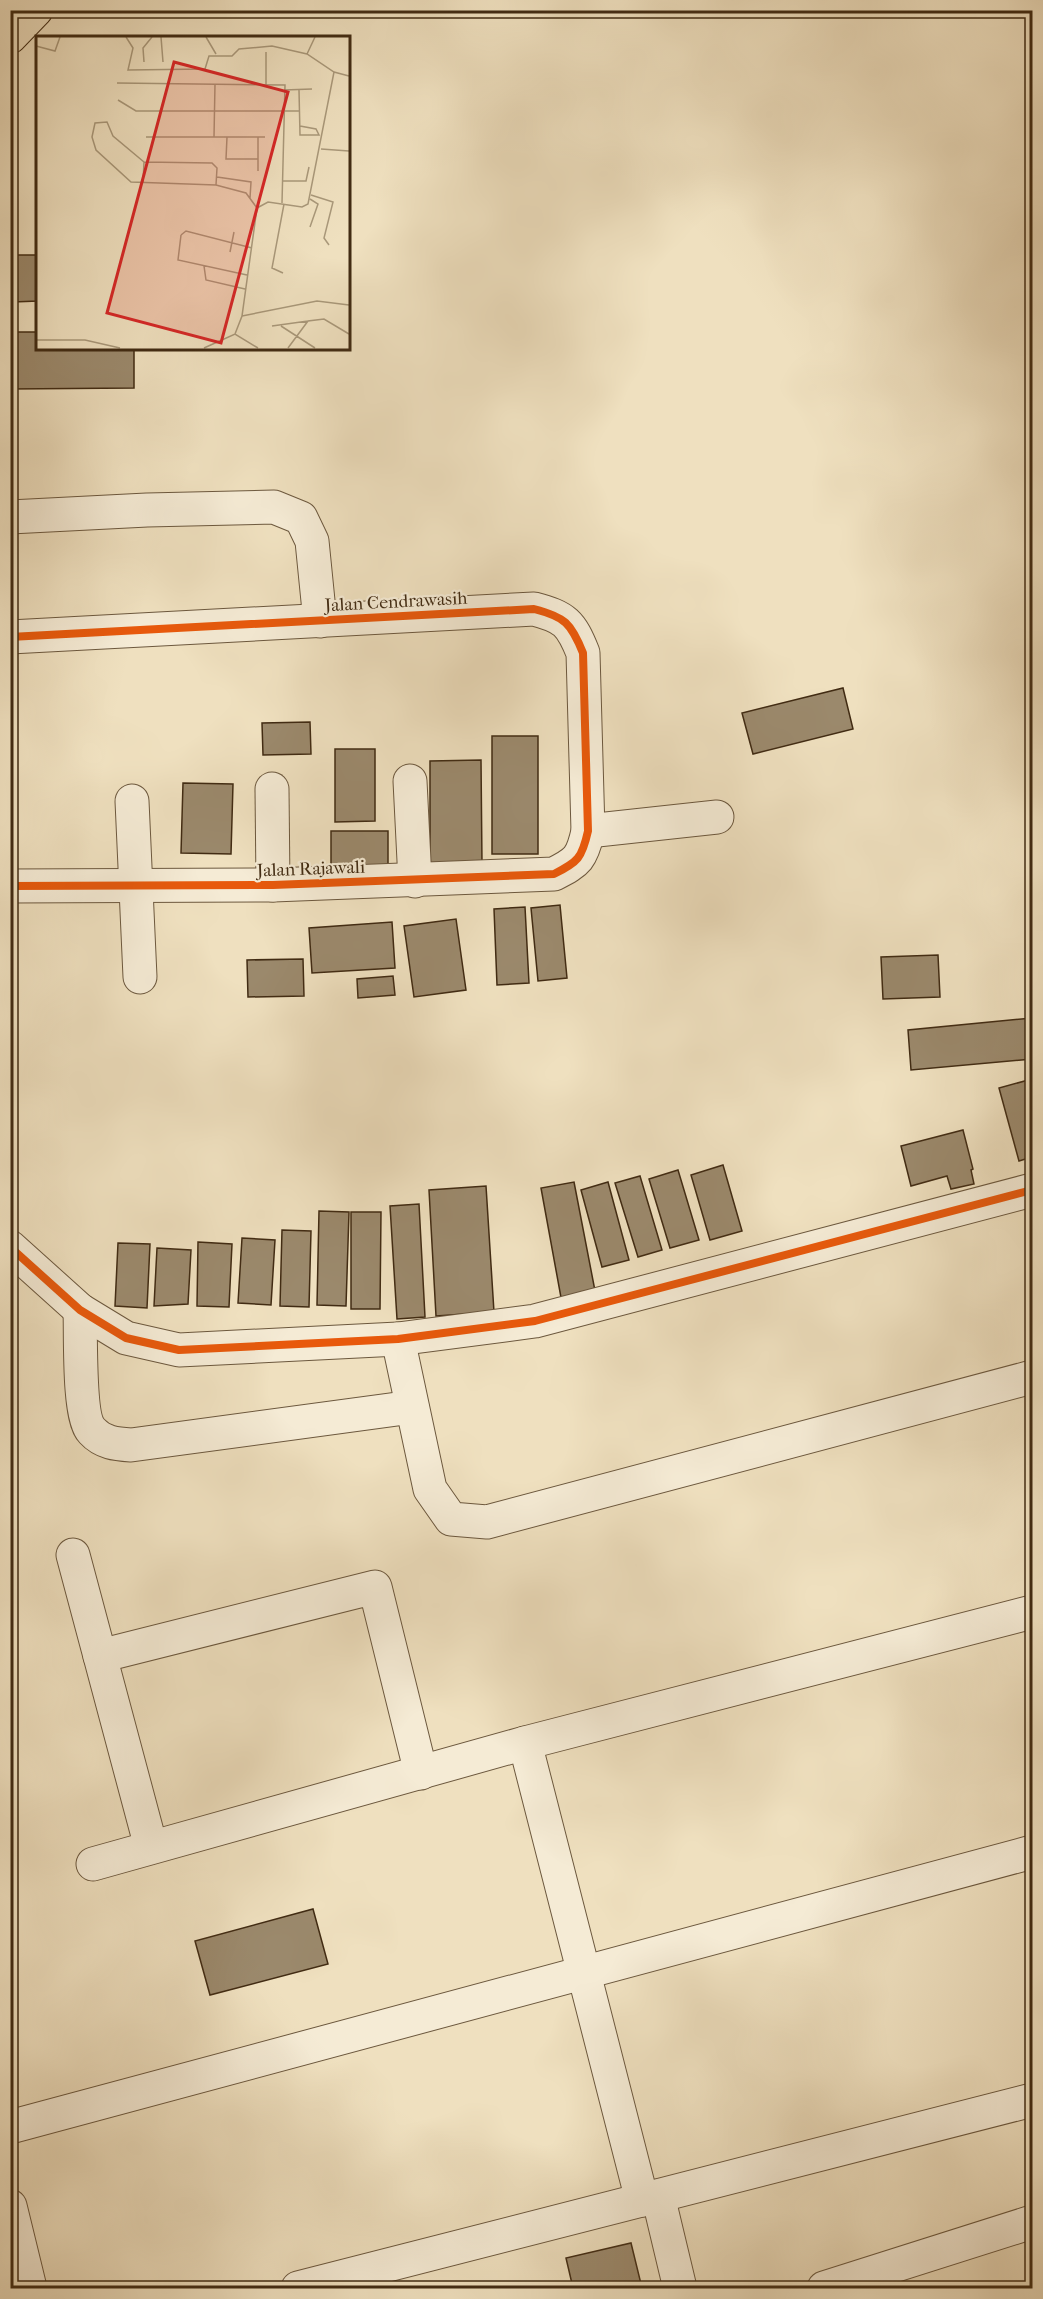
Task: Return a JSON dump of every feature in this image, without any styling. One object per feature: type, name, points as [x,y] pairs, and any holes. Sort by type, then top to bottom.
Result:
[{"type":"main road","points":[[10,37],[36,10]]},
{"type":"street","points":[[10,517],[274,507],[301,518],[312,541],[320,621]]},
{"type":"street","name":"Jalan Cendrawasih","points":[[10,637],[534,609],[556,615],[574,631],[583,653],[588,831]]},
{"type":"street","points":[[410,781],[415,881]]},
{"type":"street","points":[[272,789],[273,885]]},
{"type":"street","points":[[132,801],[140,977]]},
{"type":"street","points":[[588,831],[717,816]]},
{"type":"street","name":"Jalan Rajawali","points":[[10,886],[273,885],[554,874],[573,865],[584,849],[588,831]]},
{"type":"street","points":[[10,1247],[80,1310],[126,1338],[179,1350],[398,1339],[536,1321],[1032,1193]]},
{"type":"street","points":[[80,1310],[84,1413],[91,1431],[108,1443],[131,1445],[412,1407]]},
{"type":"street","points":[[398,1339],[430,1489],[452,1519],[487,1522],[1032,1377]]},
{"type":"street","points":[[73,1556],[151,1847]]},
{"type":"street","points":[[100,1656],[375,1587],[421,1773]]},
{"type":"street","points":[[93,1864],[525,1743],[1032,1612]]},
{"type":"street","points":[[525,1743],[584,1973],[650,2198],[680,2289]]},
{"type":"street","points":[[10,2127],[1032,1852]]},
{"type":"street","points":[[298,2289],[1032,2100]]},
{"type":"street","points":[[10,2206],[30,2289]]},
{"type":"street","points":[[824,2289],[1032,2222]]},
{"type":"building","points":[[14,255],[36,255],[36,301],[13,302]]},
{"type":"building","points":[[10,332],[36,332],[36,350],[134,350],[134,388],[10,389]]},
{"type":"building","points":[[843,688],[853,729],[753,754],[742,713]]},
{"type":"building","points":[[310,722],[311,754],[263,755],[262,723]]},
{"type":"building","points":[[492,736],[538,736],[538,854],[492,854]]},
{"type":"building","points":[[335,749],[375,749],[375,821],[335,822]]},
{"type":"building","points":[[481,760],[482,864],[430,864],[430,761]]},
{"type":"building","points":[[183,783],[233,784],[231,854],[181,853]]},
{"type":"building","points":[[331,831],[388,831],[388,872],[331,872]]},
{"type":"building","points":[[560,905],[567,978],[538,981],[531,908]]},
{"type":"building","points":[[525,907],[529,983],[497,985],[494,909]]},
{"type":"building","points":[[456,919],[466,990],[414,997],[404,926]]},
{"type":"building","points":[[392,922],[395,968],[312,973],[309,928]]},
{"type":"building","points":[[938,955],[940,997],[883,999],[881,957]]},
{"type":"building","points":[[303,959],[304,996],[248,997],[247,960]]},
{"type":"building","points":[[393,976],[395,995],[358,998],[357,979]]},
{"type":"building","points":[[1032,1018],[1032,1059],[911,1070],[908,1030]]},
{"type":"building","points":[[1032,1079],[1032,1157],[1019,1161],[999,1088]]},
{"type":"building","points":[[963,1130],[973,1169],[971,1170],[974,1184],[951,1189],[947,1176],[911,1186],[901,1146]]},
{"type":"building","points":[[723,1165],[742,1231],[710,1240],[691,1175]]},
{"type":"building","points":[[678,1170],[699,1240],[670,1248],[649,1179]]},
{"type":"building","points":[[640,1176],[662,1250],[638,1257],[615,1183]]},
{"type":"building","points":[[574,1182],[596,1296],[562,1303],[541,1188]]},
{"type":"building","points":[[608,1182],[629,1260],[602,1267],[581,1190]]},
{"type":"building","points":[[486,1186],[494,1312],[436,1316],[429,1190]]},
{"type":"building","points":[[419,1204],[425,1317],[397,1319],[390,1206]]},
{"type":"building","points":[[319,1211],[349,1212],[346,1306],[317,1305]]},
{"type":"building","points":[[351,1212],[381,1212],[380,1309],[351,1309]]},
{"type":"building","points":[[282,1230],[311,1231],[309,1307],[280,1306]]},
{"type":"building","points":[[242,1238],[275,1240],[271,1305],[238,1303]]},
{"type":"building","points":[[198,1242],[232,1244],[229,1307],[197,1306]]},
{"type":"building","points":[[118,1243],[150,1244],[147,1308],[115,1306]]},
{"type":"building","points":[[157,1248],[191,1250],[188,1304],[154,1306]]},
{"type":"building","points":[[313,1909],[328,1964],[210,1995],[195,1941]]},
{"type":"building","points":[[631,2243],[642,2288],[573,2288],[566,2258]]},
{"type":"cycle path","points":[[10,637],[534,609],[545,612],[566,623],[575,635],[583,653],[588,831],[584,847],[578,858],[554,874],[273,885],[10,886]]},
{"type":"cycle path","points":[[10,1247],[80,1310],[126,1338],[179,1350],[398,1339],[535,1321],[1032,1190]]}]
